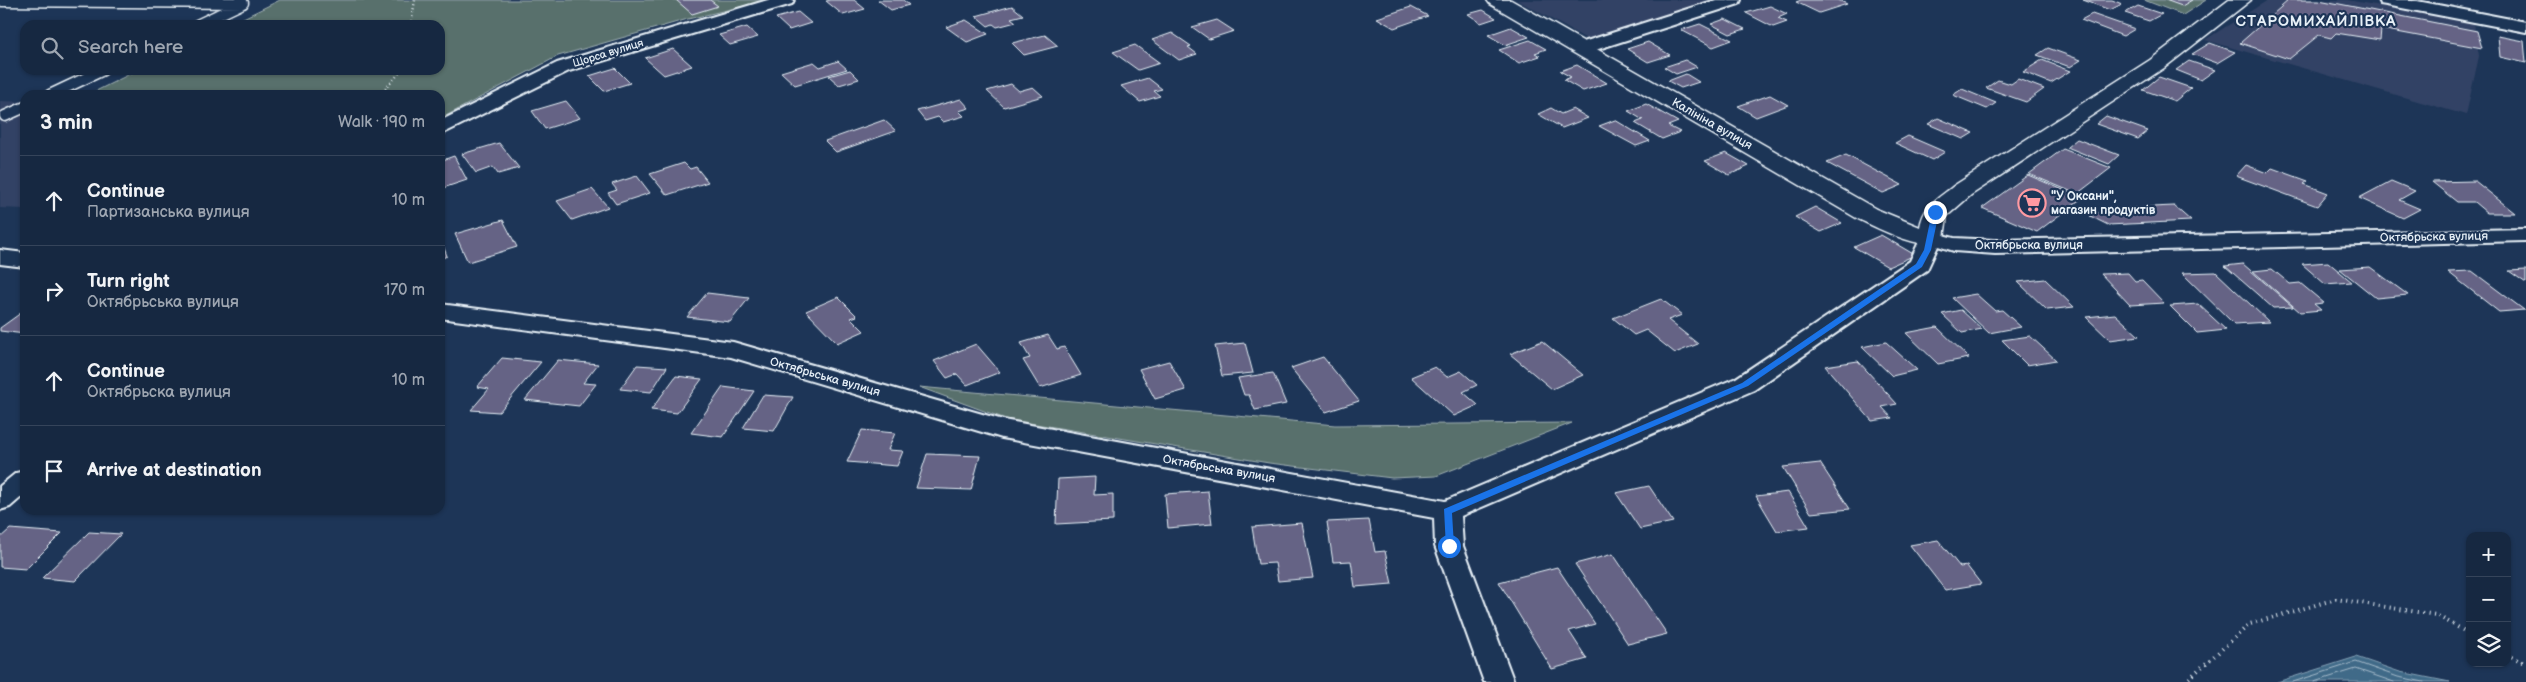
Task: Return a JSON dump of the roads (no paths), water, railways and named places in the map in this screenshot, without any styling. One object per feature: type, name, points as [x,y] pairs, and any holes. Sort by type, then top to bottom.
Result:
[{"type":"street","name":"Щорса вулиця","points":[[445,126],[563,67],[786,0]]},
{"type":"street","name":"Калініна вулиця","points":[[1497,0],[1583,48],[1867,214],[1900,229],[1931,238]]},
{"type":"street","points":[[1583,48],[1733,0]]},
{"type":"street","points":[[1499,682],[1449,546],[1448,511],[1745,384],[1919,265],[1931,238],[1935,212],[1963,190],[2157,64],[2241,0]]},
{"type":"street","points":[[2386,0],[2526,27]]},
{"type":"street","name":"Октябрьска вулиця","points":[[1931,238],[1954,244],[1995,247],[2526,236]]},
{"type":"street","points":[[0,256],[20,259]]},
{"type":"street","name":"Октябрьська вулиця","points":[[445,312],[733,350],[1002,429],[1448,511]]},
{"type":"street","points":[[0,500],[20,484]]},
{"type":"lane","points":[[0,1],[246,2]]},
{"type":"lane","points":[[208,20],[246,2]]},
{"type":"lane","points":[[61,90],[92,75]]},
{"type":"lane","points":[[5,116],[20,109]]},
{"type":"water","points":[[2356,657],[2400,672],[2450,682],[2277,682]]},
{"type":"place","name":"\"У Оксани\", магазин продуктів","points":[[2032,203]]},
{"type":"district","name":"СТАРОМИХАЙЛІВКА","points":[[2316,21]]}]
